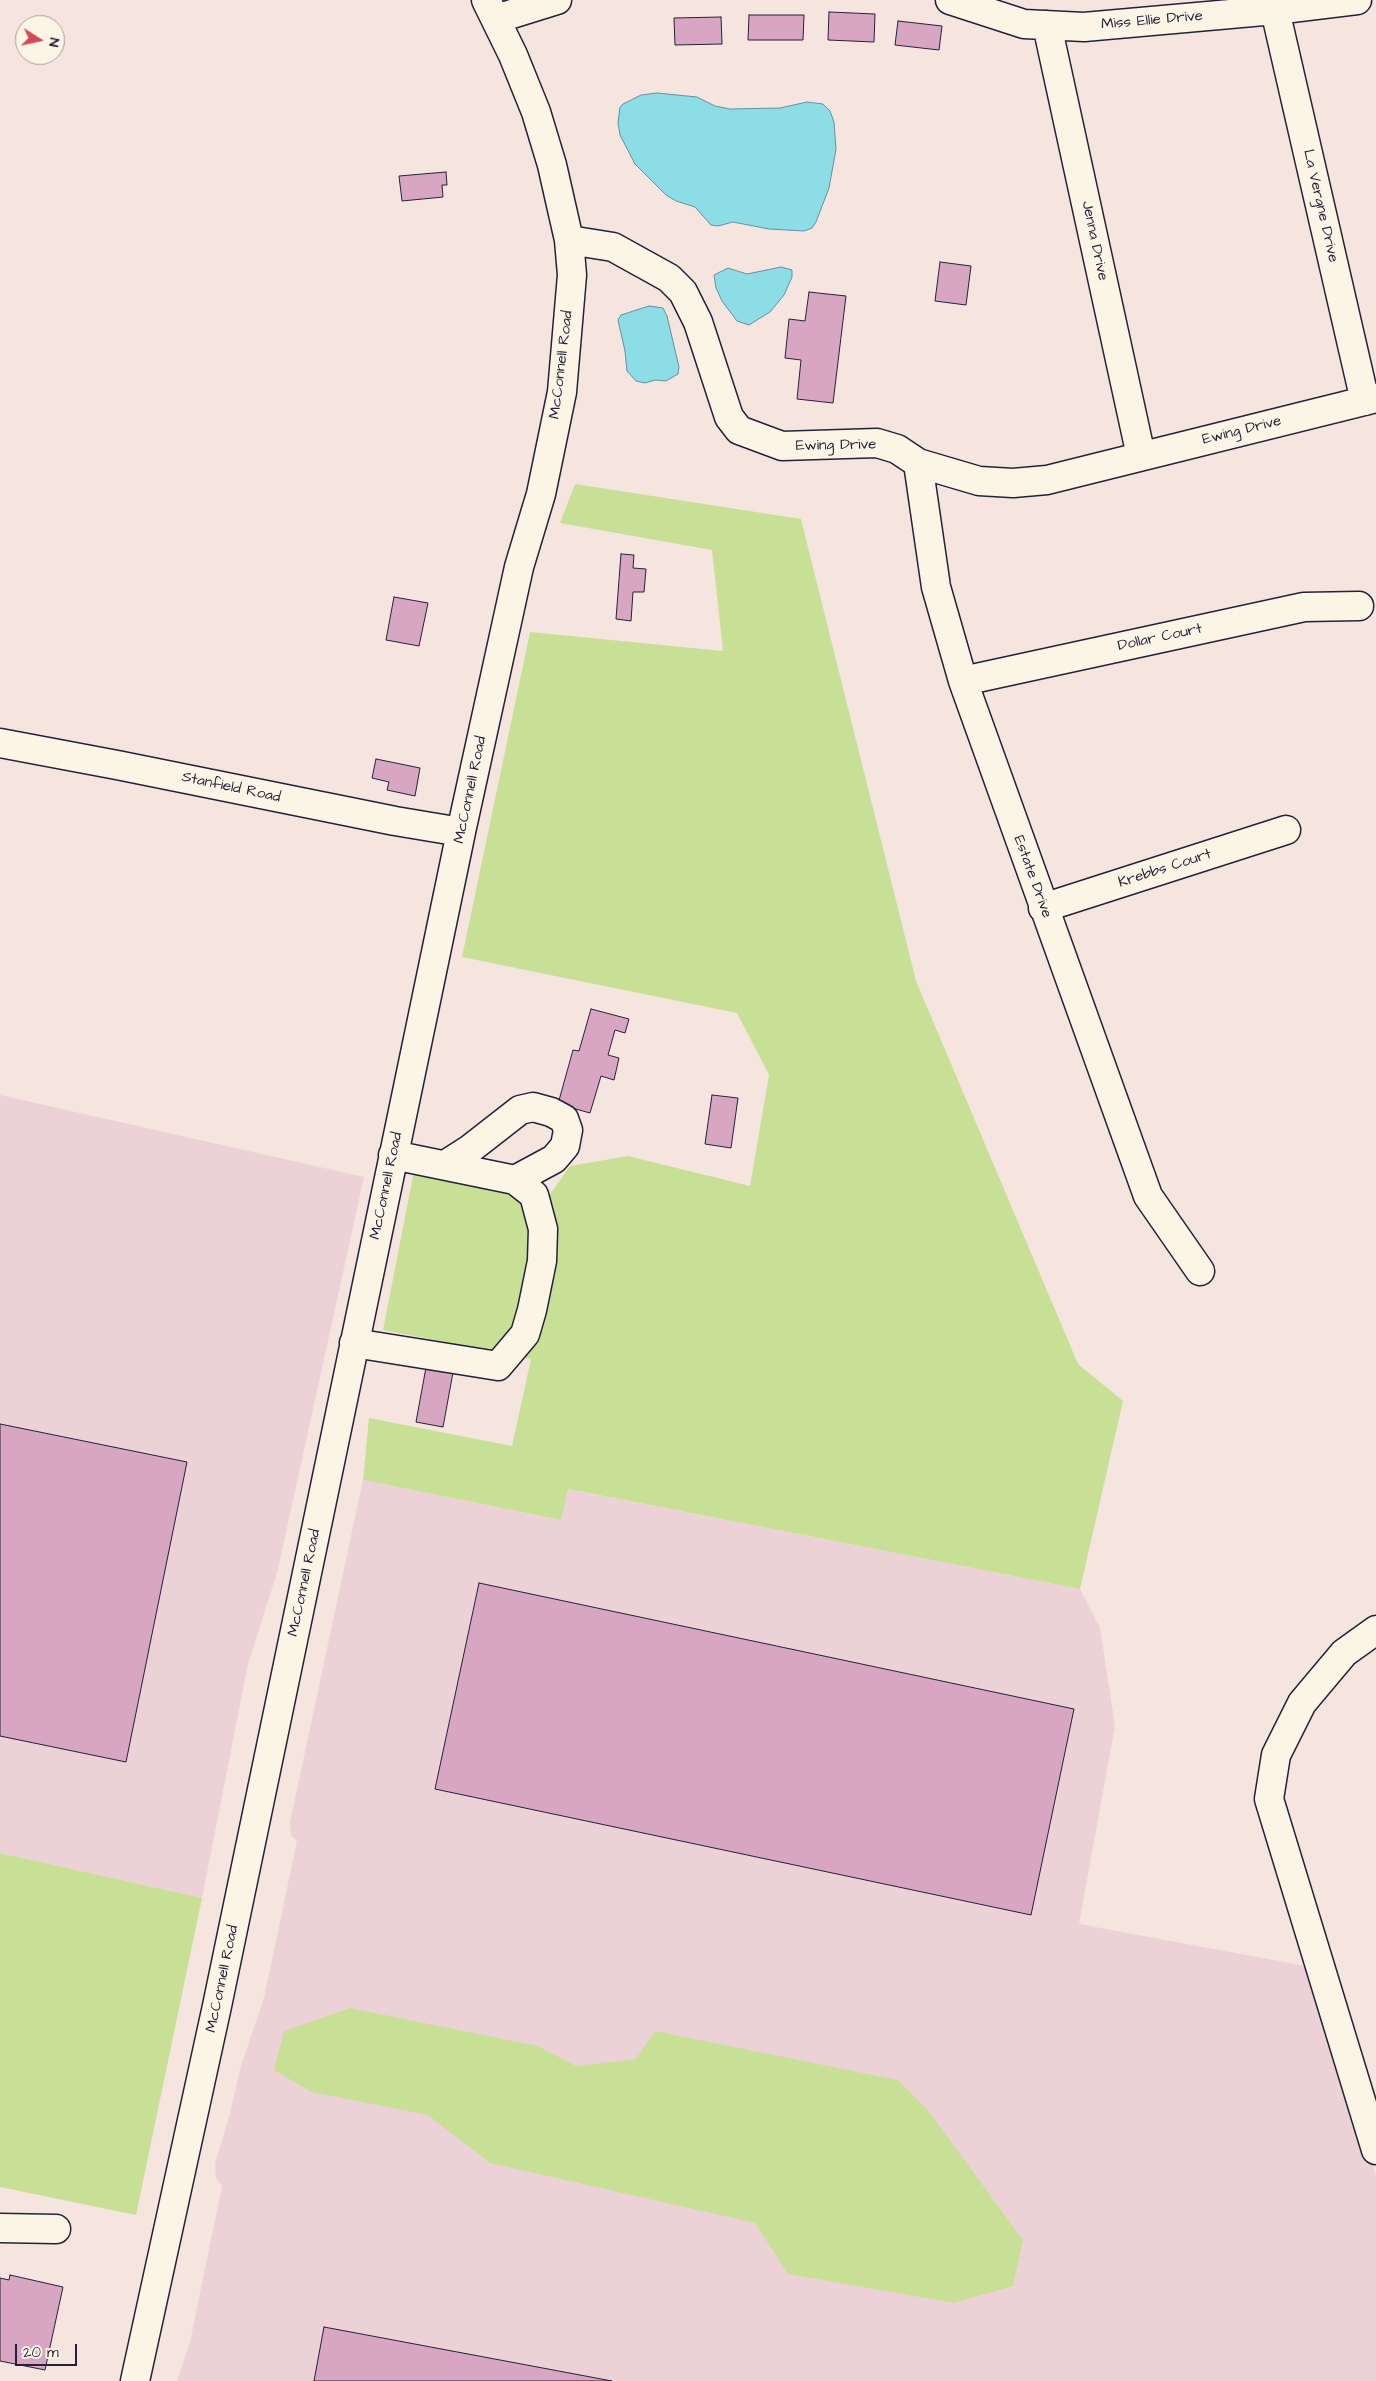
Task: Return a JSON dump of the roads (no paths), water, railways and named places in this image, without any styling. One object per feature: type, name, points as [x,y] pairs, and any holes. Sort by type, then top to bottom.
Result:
[{"type":"street","points":[[491,10],[557,0]]},
{"type":"street","name":"Miss Ellie Drive","points":[[966,2],[1024,24],[1084,27],[1275,10],[1357,0]]},
{"type":"street","name":"McConnell Road","points":[[135,2381],[219,1996],[393,1155],[519,566],[541,494],[562,392],[572,275],[570,240],[552,165],[536,112],[491,10]]},
{"type":"street","name":"La Vergne Drive","points":[[1275,10],[1370,399]]},
{"type":"street","name":"Jenna Drive","points":[[1047,26],[1141,456]]},
{"type":"street","name":"Ewing Drive","points":[[570,240],[613,247],[669,278],[683,292],[698,322],[730,417],[739,430],[782,446],[877,443],[897,449],[918,463],[978,481],[1013,483],[1047,480],[1370,399]]},
{"type":"street","name":"Estate Drive","points":[[918,463],[936,587],[963,681],[1148,1196],[1200,1271]]},
{"type":"street","name":"Dollar Court","points":[[963,681],[1304,607],[1359,606]]},
{"type":"street","name":"Stanfield Road","points":[[0,743],[127,766],[395,821],[462,832]]},
{"type":"street","name":"Krebbs Court","points":[[1043,908],[1286,830]]},
{"type":"street","points":[[445,1165],[470,1149],[520,1110],[533,1107],[550,1112],[564,1120],[568,1130],[565,1146],[554,1159],[515,1180]]},
{"type":"street","points":[[354,1343],[498,1366],[525,1334],[542,1262],[543,1229],[534,1195],[515,1180],[393,1155]]},
{"type":"street","points":[[1376,1630],[1344,1653],[1302,1703],[1276,1755],[1269,1799],[1376,2150]]},
{"type":"street","points":[[0,2228],[56,2229]]},
{"type":"water","points":[[657,93],[697,97],[715,106],[730,109],[780,108],[807,102],[823,104],[830,111],[834,122],[836,149],[829,188],[812,228],[804,231],[769,229],[733,222],[718,226],[711,225],[695,207],[676,201],[666,195],[635,164],[620,135],[618,123],[620,107],[623,104],[641,95]]},
{"type":"water","points":[[781,267],[792,270],[792,277],[784,295],[770,312],[749,325],[737,321],[722,301],[716,288],[714,275],[728,268],[747,274]]},
{"type":"water","points":[[649,306],[663,308],[667,316],[679,367],[678,374],[666,381],[655,380],[645,383],[636,381],[627,371],[625,351],[618,320],[621,315]]}]
